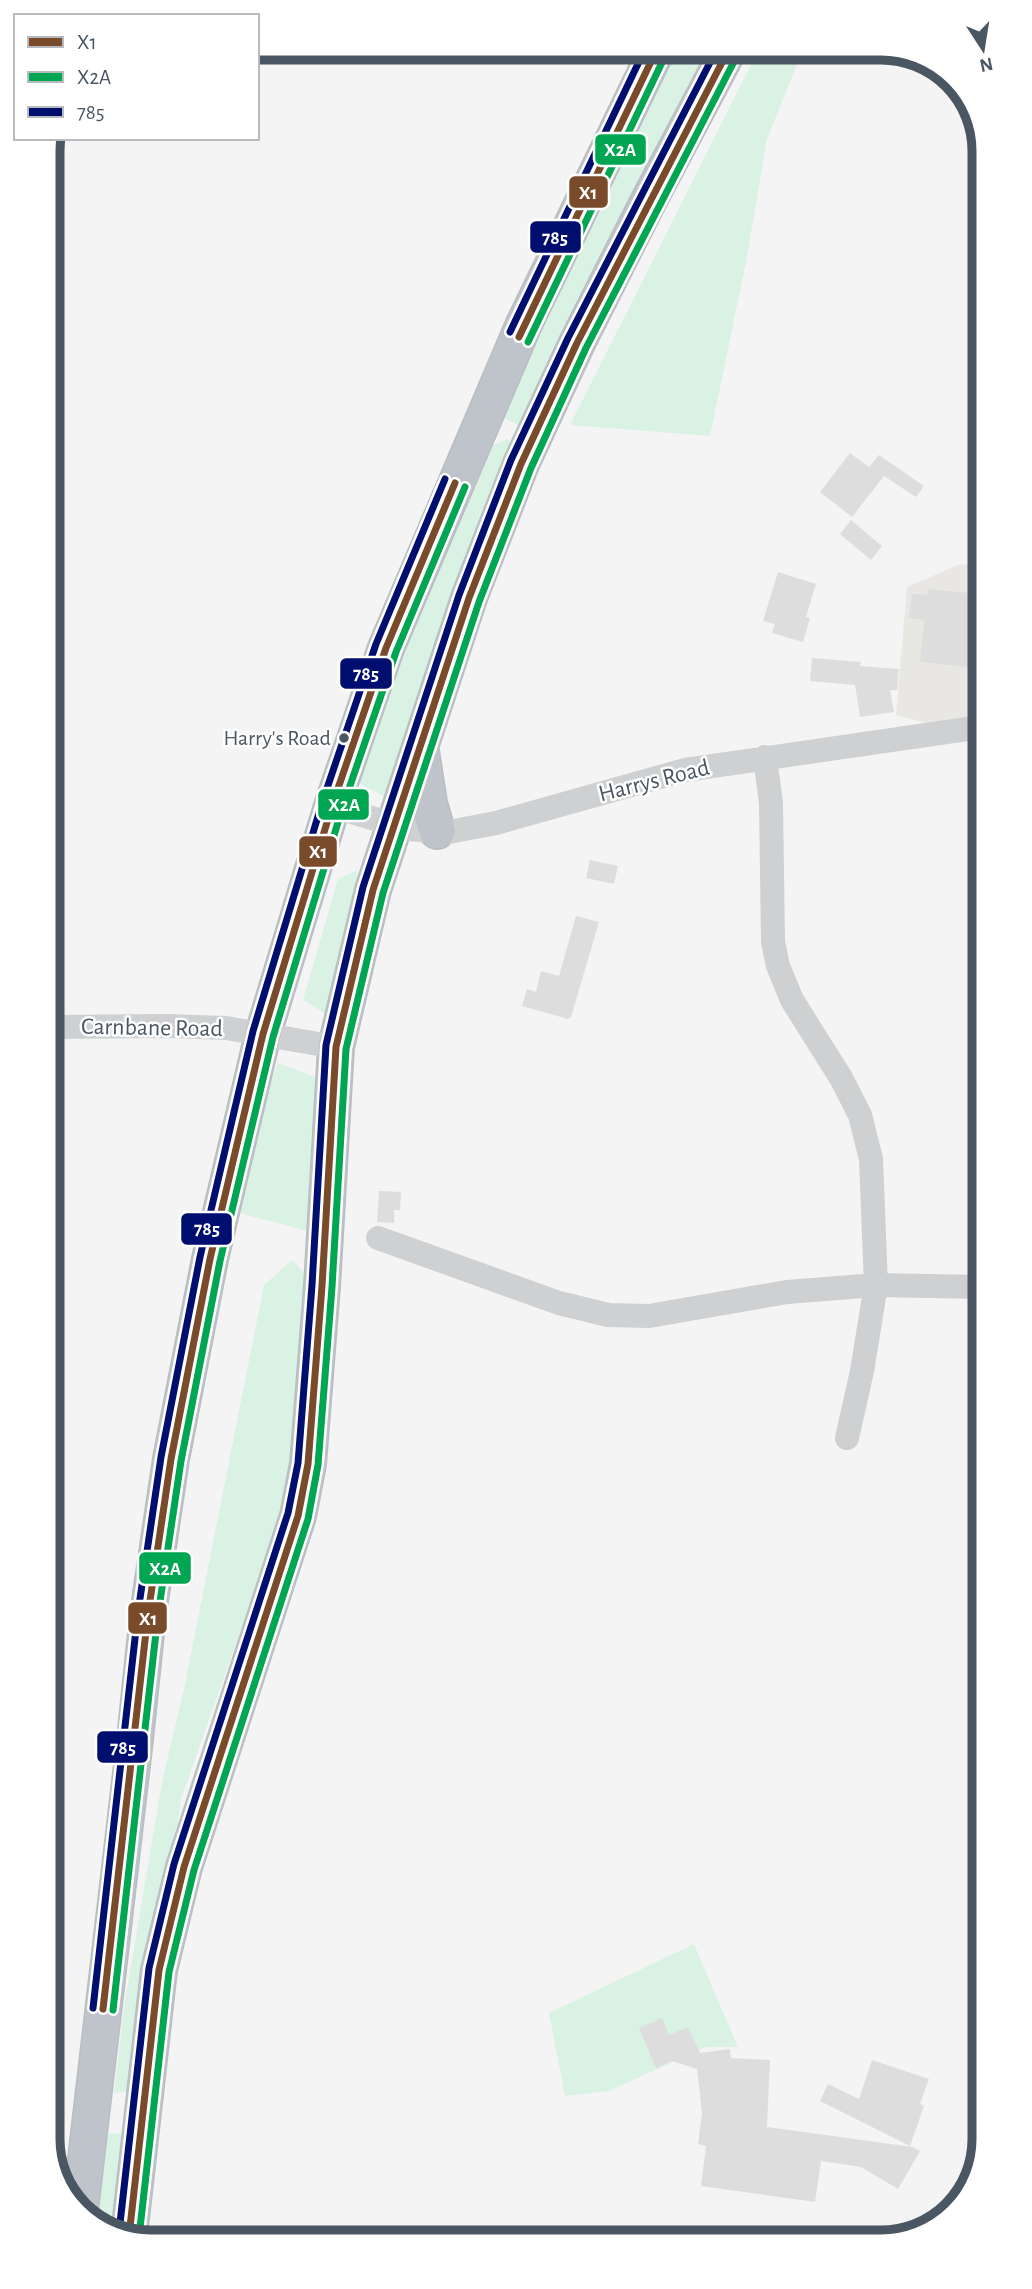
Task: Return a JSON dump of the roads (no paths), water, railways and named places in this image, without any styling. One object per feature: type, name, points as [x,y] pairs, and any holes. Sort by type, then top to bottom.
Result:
[{"type":"highway","points":[[81,2198],[148,1614],[171,1459],[210,1259],[263,1034],[332,806],[386,648],[524,324],[652,60]]},
{"type":"highway","points":[[130,2227],[159,1970],[172,1912],[184,1867],[298,1516],[308,1464],[336,1047],[373,890],[469,598],[533,437],[648,202],[723,60]]},
{"type":"highway","points":[[420,744],[429,803],[437,831]]},
{"type":"street","name":"Harrys Road","points":[[332,806],[408,829],[449,832],[496,823],[685,770],[972,728]]},
{"type":"street","points":[[765,757],[771,803],[773,942],[778,965],[792,1000],[841,1078],[860,1115],[871,1159],[876,1284],[862,1371],[847,1437]]},
{"type":"street","name":"Carnbane Road","points":[[60,1027],[226,1028],[336,1047]]},
{"type":"street","points":[[378,1238],[559,1303],[608,1315],[649,1316],[787,1292],[876,1284],[972,1287]]},
{"type":"place","name":"Harry's Road","points":[[344,738]]}]
